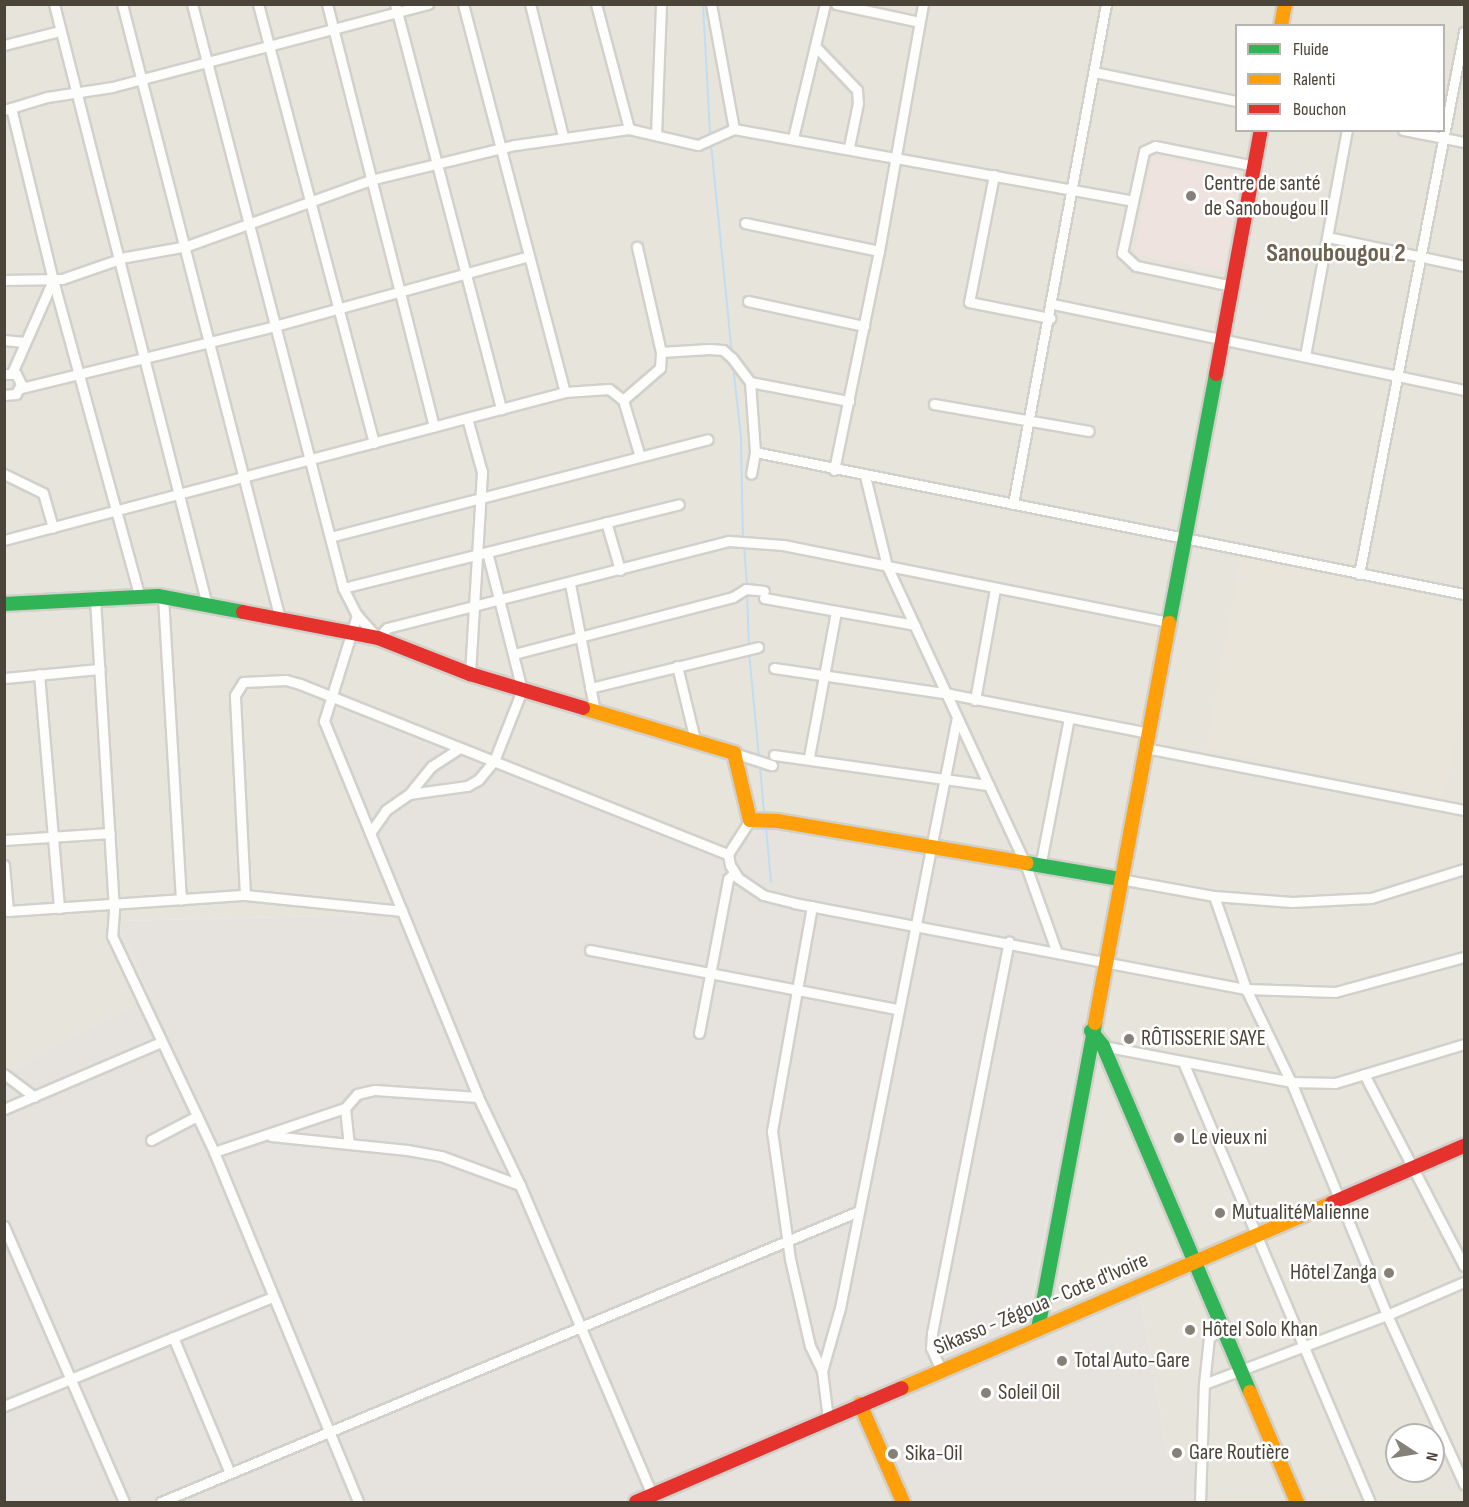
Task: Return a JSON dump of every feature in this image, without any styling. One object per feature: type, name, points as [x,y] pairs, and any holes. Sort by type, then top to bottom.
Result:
[{"type":"main road","points":[[1281,24],[1286,4]]},
{"type":"main road","points":[[1038,1329],[1104,960],[1186,539],[1261,132]]},
{"type":"main road","points":[[5,600],[163,597],[378,638],[470,674],[734,753],[750,820],[778,820],[1120,879]]},
{"type":"main road","points":[[1091,1032],[1103,1046],[1296,1503]]},
{"type":"main road","name":"Sikasso - Zégoua - Cote d'Ivoire","points":[[636,1503],[860,1404],[1340,1200],[1410,1167],[1464,1146]]},
{"type":"main road","points":[[860,1404],[903,1503]]},
{"type":"street","points":[[54,4],[75,95],[207,605]]},
{"type":"street","points":[[122,4],[187,246],[280,619]]},
{"type":"street","points":[[192,4],[343,588],[357,615],[378,638],[387,628],[570,584],[729,540],[783,545],[1169,622]]},
{"type":"street","points":[[258,4],[374,443]]},
{"type":"street","points":[[327,4],[434,427]]},
{"type":"street","points":[[140,597],[8,109],[47,97],[75,95],[142,80],[333,28],[396,8],[428,4]]},
{"type":"street","points":[[463,4],[565,392]]},
{"type":"street","points":[[530,4],[563,136]]},
{"type":"street","points":[[596,4],[628,129]]},
{"type":"street","points":[[656,135],[661,4]]},
{"type":"street","points":[[711,4],[734,129]]},
{"type":"street","points":[[793,138],[825,4]]},
{"type":"street","points":[[836,4],[919,22]]},
{"type":"street","points":[[834,470],[879,251],[923,4]]},
{"type":"street","points":[[1013,504],[1053,304],[1106,4]]},
{"type":"street","points":[[396,8],[501,409]]},
{"type":"street","points":[[4,45],[60,31]]},
{"type":"street","points":[[1359,574],[1464,32]]},
{"type":"street","points":[[816,47],[857,90],[858,103],[849,147]]},
{"type":"street","points":[[1094,72],[1235,101]]},
{"type":"street","points":[[4,280],[53,279],[119,259],[187,246],[370,180],[501,148],[563,136],[628,129],[698,145],[734,129],[895,155],[1133,201]]},
{"type":"street","points":[[1305,356],[1347,132]]},
{"type":"street","points":[[1414,132],[1464,142]]},
{"type":"street","points":[[1232,286],[1128,263],[1122,254],[1144,151],[1155,146],[1254,166]]},
{"type":"street","points":[[994,175],[969,302],[1050,318]]},
{"type":"street","points":[[745,223],[879,251]]},
{"type":"street","points":[[1328,237],[1464,266]]},
{"type":"street","points":[[624,400],[660,368],[662,352],[637,247]]},
{"type":"street","points":[[4,396],[16,394],[21,387],[79,375],[144,356],[275,326],[529,256]]},
{"type":"street","points":[[21,387],[18,377],[8,373],[53,279]]},
{"type":"street","points":[[748,302],[864,326]]},
{"type":"street","points":[[1053,304],[1464,390]]},
{"type":"street","points":[[4,340],[24,342]]},
{"type":"street","points":[[662,352],[723,350],[750,382],[756,452],[751,474]]},
{"type":"street","points":[[750,382],[849,401]]},
{"type":"street","points":[[4,540],[565,392],[609,389],[624,400],[640,457]]},
{"type":"street","points":[[934,404],[1089,431]]},
{"type":"street","points":[[467,418],[482,472],[470,674]]},
{"type":"street","points":[[330,537],[708,439]]},
{"type":"street","points":[[756,452],[834,470],[1464,594]]},
{"type":"street","points":[[4,474],[43,493],[53,528]]},
{"type":"street","points":[[865,476],[887,566],[950,694],[957,717],[1025,863],[1056,950]]},
{"type":"street","points":[[343,588],[679,504]]},
{"type":"street","points":[[606,522],[620,570]]},
{"type":"street","points":[[409,794],[467,786],[478,780],[494,761],[522,690],[487,552]]},
{"type":"street","points":[[570,584],[596,712]]},
{"type":"street","points":[[514,654],[732,597],[746,589],[836,611],[915,625]]},
{"type":"street","points":[[975,700],[995,589]]},
{"type":"street","points":[[163,597],[181,899]]},
{"type":"street","points":[[95,599],[114,904],[112,936],[214,1152],[358,1503]]},
{"type":"street","points":[[809,757],[836,611]]},
{"type":"street","points":[[357,615],[324,721],[478,1096],[520,1185],[652,1495]]},
{"type":"street","points":[[590,688],[758,647]]},
{"type":"street","points":[[677,666],[695,740]]},
{"type":"street","points":[[774,668],[950,694],[1148,733]]},
{"type":"street","points":[[4,678],[100,669]]},
{"type":"street","points":[[39,675],[59,908]]},
{"type":"street","points":[[245,894],[238,687],[243,682],[286,680],[728,854],[735,873],[763,895],[1056,950],[1246,989],[1335,993],[1464,957]]},
{"type":"street","points":[[822,1371],[840,1308],[929,846],[957,717]]},
{"type":"street","points":[[1040,867],[1069,718]]},
{"type":"street","points":[[370,833],[386,810],[409,794],[432,766],[460,748]]},
{"type":"street","points":[[1145,748],[1464,810]]},
{"type":"street","points":[[734,753],[772,765]]},
{"type":"street","points":[[774,755],[809,757],[988,785]]},
{"type":"street","points":[[728,854],[750,820]]},
{"type":"street","points":[[4,840],[110,833]]},
{"type":"street","points":[[4,865],[8,911],[245,894],[402,911]]},
{"type":"street","points":[[1120,879],[1214,896],[1292,902],[1371,898],[1464,869]]},
{"type":"street","points":[[699,1033],[728,879],[735,873]]},
{"type":"street","points":[[1214,896],[1246,989],[1291,1082],[1388,1315],[1464,1484]]},
{"type":"street","points":[[812,906],[795,988],[772,1131],[788,1241],[810,1346],[822,1371],[828,1419]]},
{"type":"street","points":[[941,1370],[931,1348],[932,1333],[1009,941]]},
{"type":"street","points":[[590,950],[897,1009]]},
{"type":"street","points":[[4,1109],[162,1042]]},
{"type":"street","points":[[1103,1046],[1291,1082],[1335,1083],[1464,1044]]},
{"type":"street","points":[[1183,1062],[1370,1503]]},
{"type":"street","points":[[4,1074],[34,1097]]},
{"type":"street","points":[[1364,1074],[1410,1167],[1464,1266]]},
{"type":"street","points":[[214,1152],[345,1108],[357,1094],[375,1090],[478,1096]]},
{"type":"street","points":[[345,1108],[349,1144]]},
{"type":"street","points":[[151,1140],[197,1116]]},
{"type":"street","points":[[268,1135],[441,1156],[520,1185]]},
{"type":"street","points":[[160,1503],[859,1211]]},
{"type":"street","points":[[4,1226],[124,1503]]},
{"type":"street","points":[[1204,1384],[1240,1373],[1388,1315],[1464,1282]]},
{"type":"street","points":[[4,1406],[273,1297]]},
{"type":"street","points":[[1200,1503],[1204,1384],[1209,1337],[1222,1330]]},
{"type":"street","points":[[173,1337],[230,1473]]},
{"type":"shaded area","points":[[5,5],[1464,5],[1464,1502],[1199,1502],[1168,1458],[1140,1295],[1037,1339],[1029,1313],[1096,966],[1051,957],[1020,867],[769,826],[715,857],[329,706],[327,713],[411,914],[117,921],[150,995],[5,1076]]},
{"type":"shaded area","name":"Centre de santé de Sanobougou II","points":[[1153,156],[1242,173],[1223,272],[1134,254]]},
{"type":"shaded area","points":[[1241,557],[1464,599],[1464,692],[1444,799],[1206,748]]},
{"type":"shaded area","points":[[329,706],[715,857],[769,826],[1020,867],[1051,957],[1096,966],[1029,1313],[1037,1339],[1140,1295],[1168,1458],[1200,1453],[1199,1502],[5,1502],[4,1076],[150,995],[117,921],[411,914],[327,713]]},
{"type":"waterway","points":[[703,4],[710,135]]},
{"type":"waterway","points":[[711,144],[732,353]]},
{"type":"waterway","points":[[733,365],[741,438],[743,539]]},
{"type":"waterway","points":[[744,544],[747,586]]},
{"type":"waterway","points":[[747,592],[749,646]]},
{"type":"waterway","points":[[749,652],[759,757]]},
{"type":"waterway","points":[[760,766],[764,813]]},
{"type":"waterway","points":[[766,827],[771,882]]},
{"type":"traffic: fast","points":[[1169,623],[1216,374]]},
{"type":"traffic: fast","points":[[4,604],[158,596],[243,612]]},
{"type":"traffic: fast","points":[[1026,863],[1120,879]]},
{"type":"traffic: fast","points":[[1038,1329],[1095,1023]]},
{"type":"traffic: fast","points":[[1091,1031],[1103,1046],[1250,1392]]},
{"type":"traffic: slow","points":[[1281,24],[1285,4]]},
{"type":"traffic: slow","points":[[1095,1023],[1169,623]]},
{"type":"traffic: slow","points":[[583,708],[734,753],[750,820],[778,821],[1026,863]]},
{"type":"traffic: slow","points":[[902,1388],[1332,1203]]},
{"type":"traffic: slow","points":[[1250,1392],[1297,1502]]},
{"type":"traffic: slow","points":[[860,1404],[903,1502]]},
{"type":"traffic: jam","points":[[1216,374],[1261,132]]},
{"type":"traffic: jam","points":[[243,612],[378,638],[470,674],[583,708]]},
{"type":"traffic: jam","points":[[1332,1203],[1464,1146]]},
{"type":"traffic: jam","points":[[636,1502],[902,1388]]},
{"type":"place","name":"Centre de santé de Sanobougou II","points":[[1191,196]]},
{"type":"place","name":"RÔTISSERIE SAYE","points":[[1129,1039]]},
{"type":"place","name":"Le vieux ni","points":[[1179,1138]]},
{"type":"place","name":"MutualitéMalienne","points":[[1220,1213]]},
{"type":"place","name":"Hôtel Zanga","points":[[1389,1273]]},
{"type":"place","name":"Hôtel Solo Khan","points":[[1190,1330]]},
{"type":"place","name":"Total Auto-Gare","points":[[1062,1361]]},
{"type":"place","name":"Soleil Oil","points":[[986,1393]]},
{"type":"place","name":"Gare Routière","points":[[1177,1453]]},
{"type":"place","name":"Sika-Oil","points":[[893,1454]]},
{"type":"district","name":"Sanoubougou 2","points":[[1336,254]]}]
